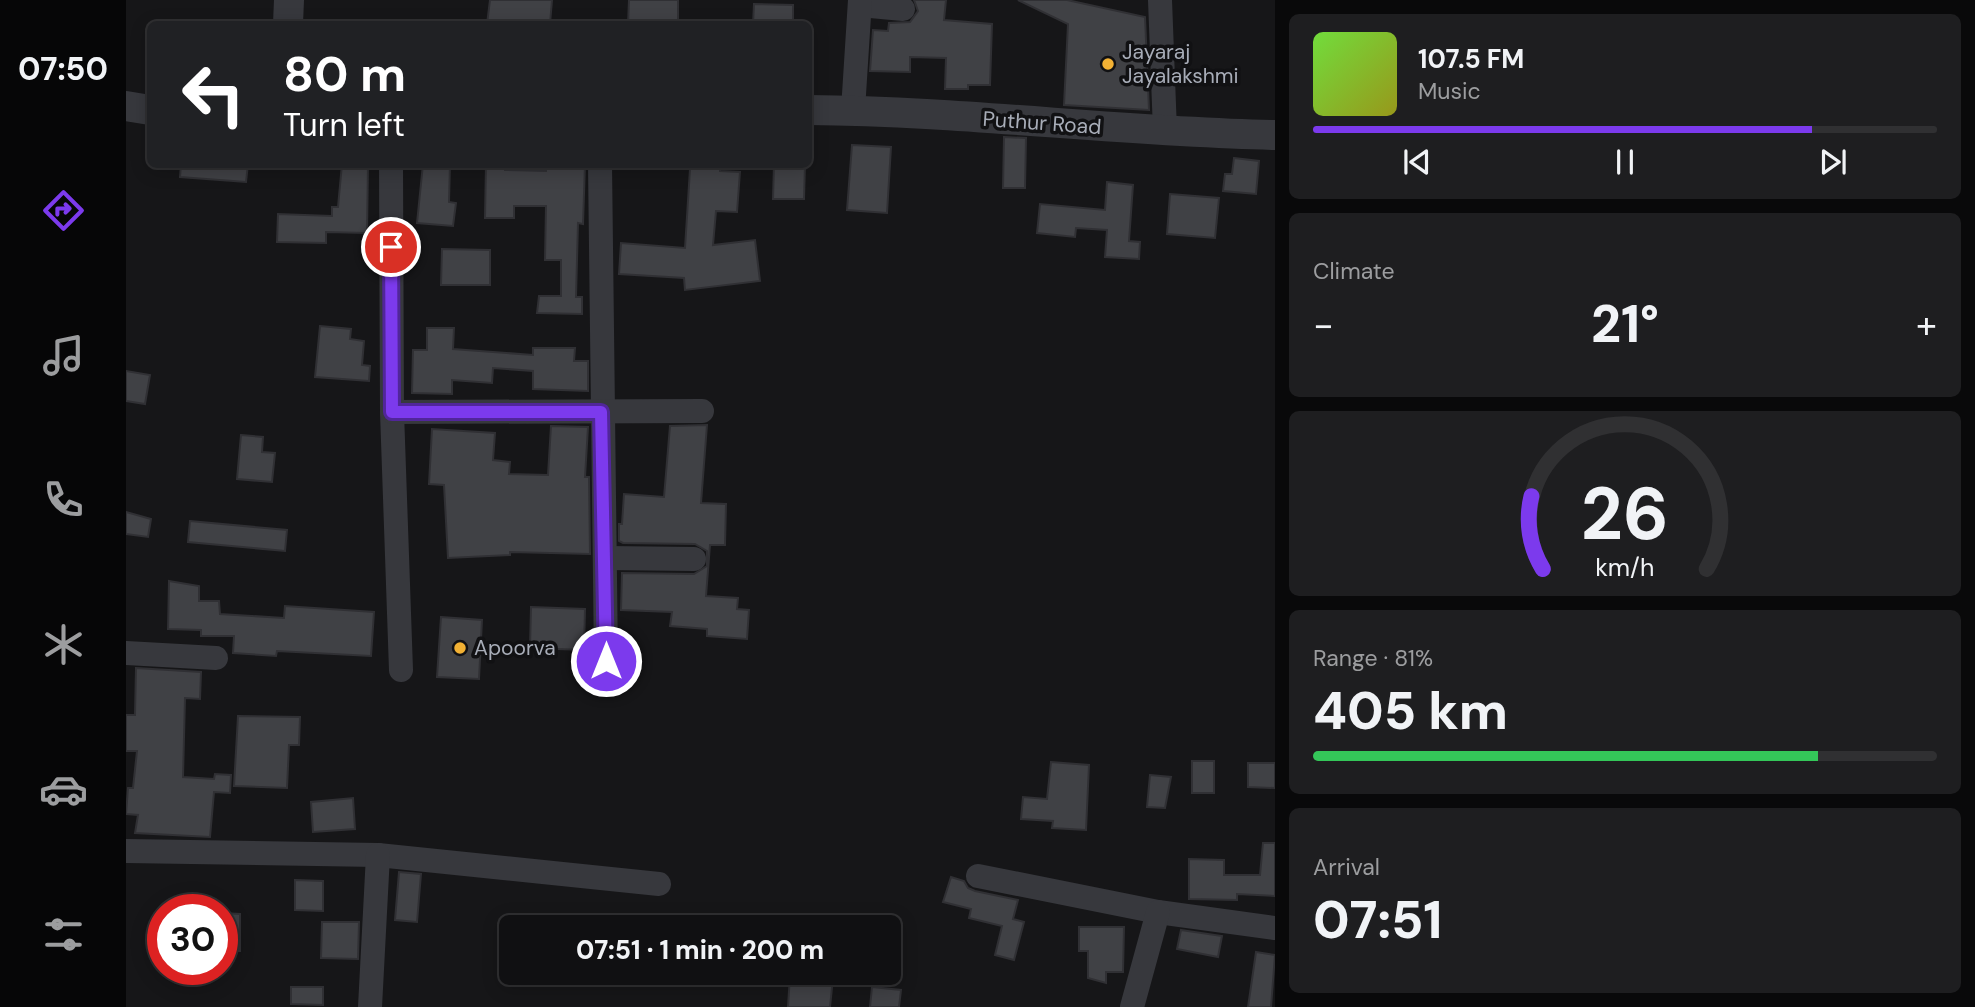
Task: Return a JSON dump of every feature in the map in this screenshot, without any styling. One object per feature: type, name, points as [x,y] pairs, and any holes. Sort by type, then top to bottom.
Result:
[{"type":"street","points":[[288,21],[289,0]]},
{"type":"street","points":[[1160,0],[1164,131]]},
{"type":"street","points":[[853,110],[860,3],[903,9]]},
{"type":"street","points":[[126,106],[147,110]]},
{"type":"street","name":"Puthur Road","points":[[812,110],[853,110],[1164,131],[1275,135]]},
{"type":"street","points":[[391,168],[392,412],[401,670]]},
{"type":"street","points":[[600,168],[606,661]]},
{"type":"street","points":[[392,412],[702,411]]},
{"type":"street","points":[[606,558],[694,559]]},
{"type":"street","points":[[126,653],[216,658]]},
{"type":"street","points":[[126,851],[379,855],[659,884]]},
{"type":"street","points":[[370,1007],[379,855]]},
{"type":"street","points":[[978,876],[1158,912],[1275,928]]},
{"type":"street","points":[[1132,1007],[1158,912]]},
{"type":"building","points":[[490,0],[552,0],[550,21],[487,21]]},
{"type":"building","points":[[629,0],[678,0],[678,21],[628,21]]},
{"type":"building","points":[[914,0],[946,0],[944,20],[992,24],[990,85],[945,89],[946,58],[910,57],[910,72],[870,71],[873,30],[888,31],[889,23],[910,22],[918,11]]},
{"type":"building","name":"Jayaraj Jayalakshmi","points":[[1018,0],[1067,0],[1145,17],[1149,110],[1064,105],[1068,24]]},
{"type":"building","points":[[754,4],[793,5],[793,21],[753,21]]},
{"type":"building","points":[[1004,137],[1026,138],[1025,188],[1003,188]]},
{"type":"building","points":[[852,145],[891,147],[887,213],[847,210]]},
{"type":"building","points":[[1234,158],[1259,161],[1256,194],[1223,191],[1225,174],[1232,174]]},
{"type":"building","points":[[181,168],[248,168],[246,182],[180,177]]},
{"type":"building","points":[[342,168],[368,168],[367,233],[326,232],[326,243],[277,242],[278,214],[332,216],[332,207],[338,207]]},
{"type":"building","points":[[423,168],[450,168],[449,202],[456,203],[453,226],[417,223]]},
{"type":"building","points":[[486,168],[546,171],[546,168],[585,168],[583,224],[578,223],[576,297],[582,297],[582,314],[537,313],[539,296],[561,296],[561,260],[545,260],[546,206],[514,206],[514,218],[485,218]]},
{"type":"building","points":[[720,168],[720,171],[740,172],[737,212],[716,211],[713,245],[755,240],[760,281],[685,290],[684,278],[619,274],[621,243],[685,248],[690,169]]},
{"type":"building","points":[[774,168],[805,168],[804,199],[773,199]]},
{"type":"building","points":[[1107,182],[1133,185],[1129,241],[1140,242],[1139,259],[1105,257],[1107,230],[1076,228],[1075,237],[1037,233],[1040,204],[1105,210]]},
{"type":"building","points":[[1170,194],[1219,198],[1215,238],[1167,234]]},
{"type":"building","points":[[442,249],[490,250],[490,285],[441,285]]},
{"type":"building","points":[[320,326],[351,329],[350,339],[364,341],[362,365],[370,366],[369,381],[315,377]]},
{"type":"building","points":[[427,328],[454,328],[453,349],[533,355],[533,348],[575,348],[574,361],[588,361],[588,391],[533,389],[533,371],[493,368],[492,383],[452,380],[452,394],[412,393],[413,350],[427,350]]},
{"type":"building","points":[[126,371],[150,375],[145,404],[126,401]]},
{"type":"building","points":[[707,425],[701,503],[726,504],[725,545],[710,545],[706,596],[738,598],[737,609],[749,610],[747,639],[707,636],[707,629],[670,626],[672,612],[621,610],[622,573],[694,574],[707,566],[707,551],[695,544],[623,543],[619,541],[619,524],[622,524],[624,494],[664,497],[670,426]]},
{"type":"building","points":[[551,426],[588,427],[585,477],[589,477],[590,554],[510,552],[510,555],[448,558],[444,485],[429,484],[432,429],[495,433],[493,460],[510,462],[509,474],[548,475]]},
{"type":"building","points":[[241,435],[263,437],[262,452],[275,453],[272,482],[237,479]]},
{"type":"building","points":[[126,512],[151,519],[148,537],[126,534]]},
{"type":"building","points":[[190,521],[287,530],[285,551],[188,542]]},
{"type":"building","points":[[169,581],[199,586],[199,601],[219,601],[220,614],[284,618],[285,606],[374,612],[371,656],[277,651],[276,656],[233,653],[234,636],[201,636],[201,630],[168,629]]},
{"type":"building","points":[[531,607],[585,609],[584,650],[530,648]]},
{"type":"building","name":"Apoorva","points":[[441,617],[482,620],[479,679],[437,677]]},
{"type":"building","points":[[136,668],[201,672],[200,699],[185,698],[183,777],[214,779],[215,774],[231,775],[230,793],[214,792],[210,837],[135,833],[138,815],[126,814],[128,788],[133,788],[137,751],[126,751],[126,715],[135,715]]},
{"type":"building","points":[[238,716],[300,717],[299,745],[289,745],[287,788],[234,786]]},
{"type":"building","points":[[1192,761],[1214,761],[1214,793],[1192,793]]},
{"type":"building","points":[[1051,762],[1089,765],[1086,830],[1052,828],[1053,821],[1021,819],[1023,797],[1047,799]]},
{"type":"building","points":[[1248,763],[1275,763],[1275,788],[1248,787]]},
{"type":"building","points":[[1150,775],[1171,777],[1165,808],[1147,807]]},
{"type":"building","points":[[353,798],[355,829],[313,832],[311,802]]},
{"type":"building","points":[[1263,843],[1275,843],[1275,896],[1237,894],[1237,900],[1189,899],[1189,859],[1224,860],[1224,875],[1260,875]]},
{"type":"building","points":[[399,872],[421,874],[417,922],[395,920]]},
{"type":"building","points":[[951,877],[964,881],[968,888],[975,891],[1018,900],[1013,919],[1024,922],[1014,960],[995,955],[1002,926],[969,918],[971,909],[943,902]]},
{"type":"building","points":[[295,880],[323,881],[323,911],[295,910]]},
{"type":"building","points":[[238,914],[240,914],[238,951]]},
{"type":"building","points":[[322,922],[359,922],[358,959],[321,958]]},
{"type":"building","points":[[1079,927],[1124,927],[1123,972],[1106,972],[1106,983],[1088,978],[1088,951],[1079,951]]},
{"type":"building","points":[[1181,930],[1222,936],[1218,957],[1177,949]]},
{"type":"building","points":[[1256,952],[1275,955],[1271,1007],[1248,1007]]},
{"type":"building","points":[[789,985],[832,985],[830,1007],[788,1007]]},
{"type":"building","points":[[291,987],[323,987],[323,1005],[291,1004]]},
{"type":"building","points":[[872,987],[901,990],[899,1007],[870,1007]]},
{"type":"place","name":"Jayaraj Jayalakshmi","points":[[1108,64]]},
{"type":"place","name":"Apoorva","points":[[460,648]]},
{"type":"route","points":[[391,247],[392,412],[601,412],[606,661]]}]
